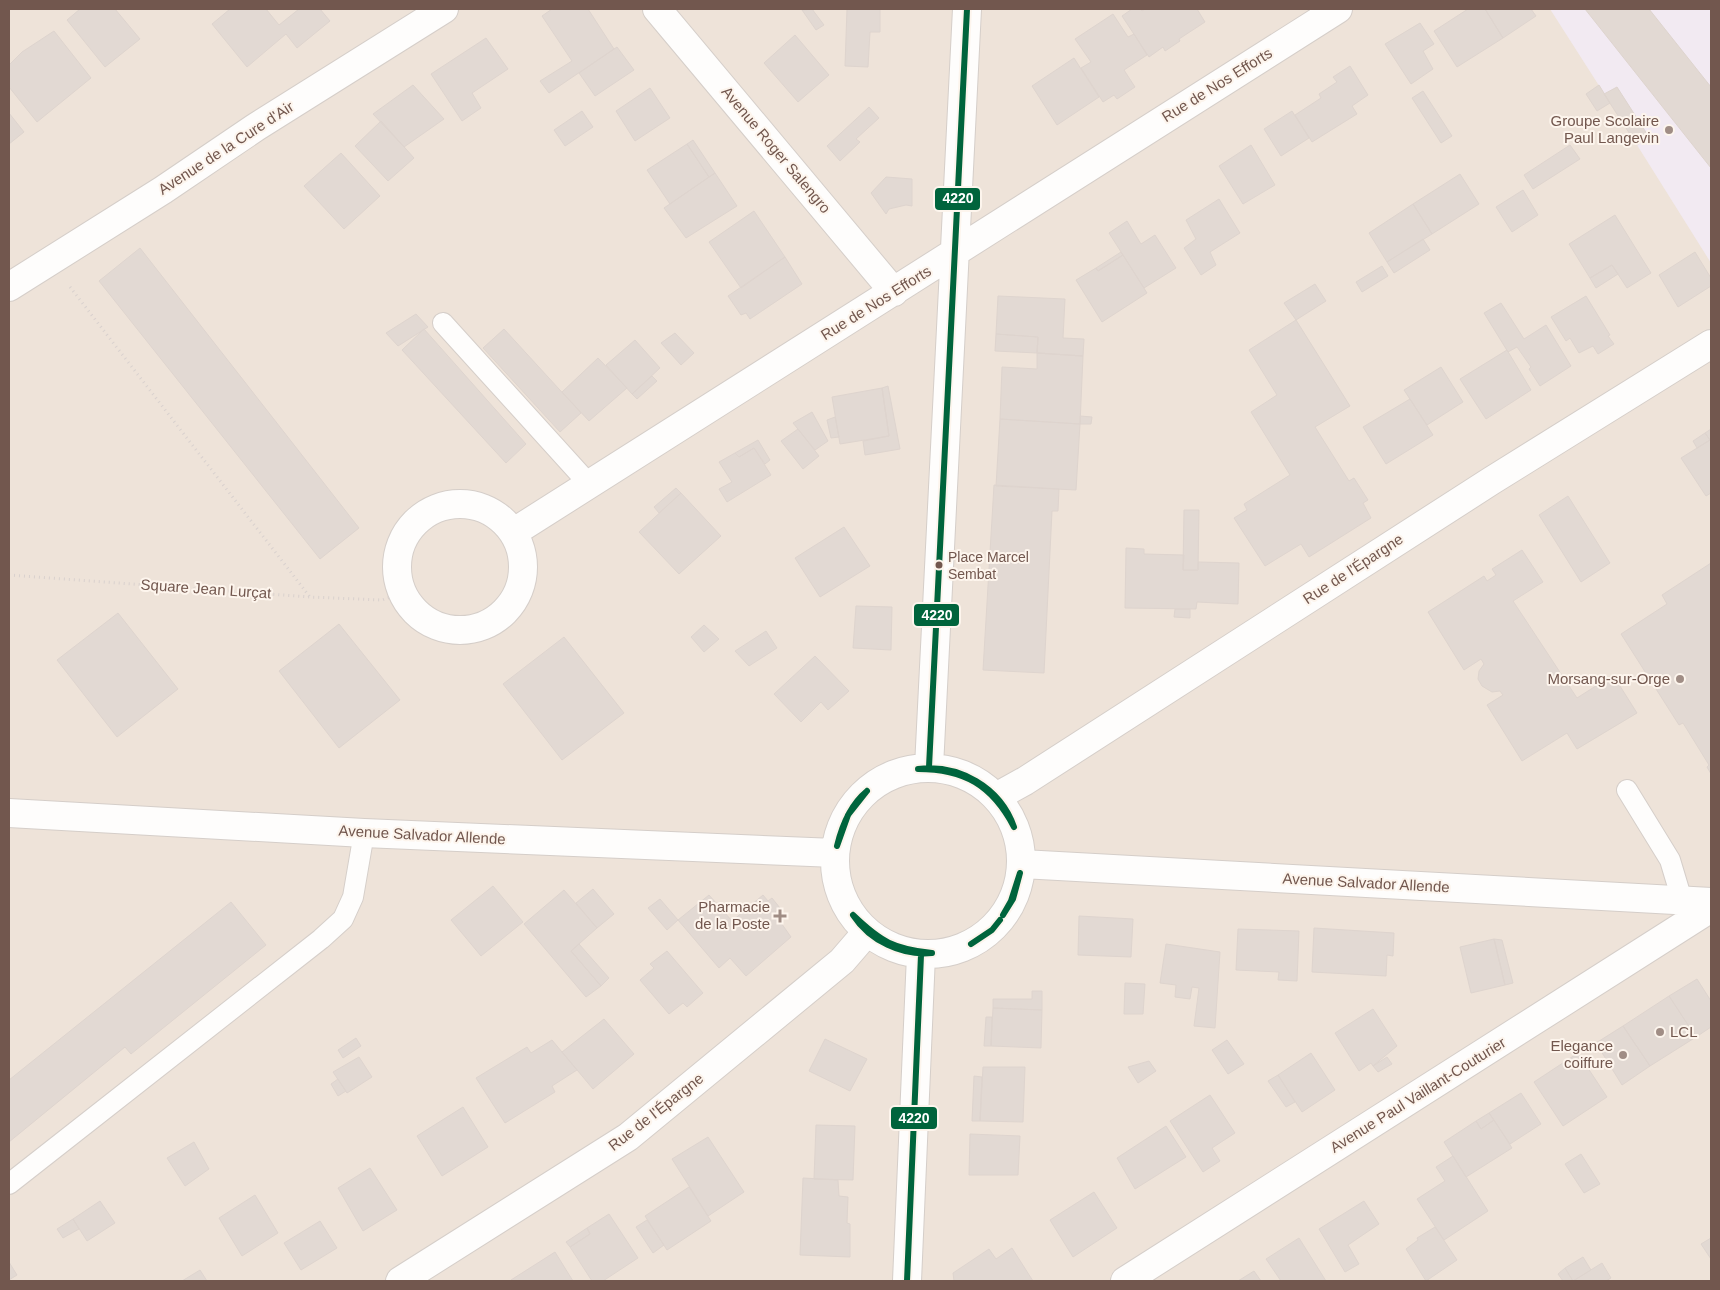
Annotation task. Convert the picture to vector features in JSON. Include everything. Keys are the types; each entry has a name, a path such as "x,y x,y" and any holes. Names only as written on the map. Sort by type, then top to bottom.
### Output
{"street":[{"name":"Avenue de la Cure d'Air","path":"9,287 49,260 163,190 256,127 444,9"},
{"name":"Avenue Roger Salengro","path":"657,9 894,292"},
{"path":"929,768 967,9"},
{"name":"Rue de Nos Efforts","path":"514,532 894,292 998,223 1338,9"},
{"name":"Rue de l'Épargne","path":"996,796 1025,781 1491,481 1711,344"},
{"path":"459,503 480,506 500,516 514,532 524,557 522,583 511,606 491,623 466,631 440,628 418,614 402,593 397,573 398,553 406,534 418,518 438,507 459,503"},
{"path":"929,768 954,771 977,781 996,796 1011,817 1019,840 1022,864 1018,889 1007,912 991,931 970,945 946,953 921,955 893,948 867,932 848,910 837,882 835,853 842,826 856,802 876,783 902,771 929,768"},
{"name":"Avenue Salvador Allende","path":"9,813 364,833 835,853"},
{"name":"Avenue Salvador Allende","path":"1022,864 1711,902"},
{"name":"Avenue Paul Vaillant-Couturier","path":"1125,1281 1711,908"},
{"name":"Rue de l'Épargne","path":"400,1281 628,1137 842,960 867,932"},
{"path":"907,1281 921,955"}],"lane":[{"path":"443,323 590,484"},
{"path":"1627,790 1670,860 1682,900"},
{"path":"9,1184 321,939 343,919 353,897 364,833"}],"path":[{"path":"49,260 310,597"},
{"name":"Square Jean Lurçat","path":"9,575 310,597 382,600 402,593"}],"shaded area":[{"path":"9,9 1711,9 1711,1281 9,1281"},
{"name":"Groupe Scolaire Paul Langevin","path":"1550,9 1711,9 1711,263 1637,145"}],"building":[{"path":"80,9 115,9 140,39 105,67 67,20"},
{"path":"230,9 266,9 279,25 299,9 320,9 330,21 297,48 286,34 247,67 212,24"},
{"path":"552,9 588,9 614,49 549,93 540,81 572,61 542,16"},
{"path":"812,9 824,25 816,30 802,10"},
{"path":"847,9 880,9 880,32 870,32 868,67 845,66"},
{"path":"1132,9 1140,9 1142,11 1145,9 1197,9 1205,22 1165,51 1163,47 1149,57 1122,16"},
{"path":"1468,9 1485,9 1503,38 1457,67 1434,31"},
{"path":"1485,9 1531,9 1536,16 1503,38"},
{"path":"1585,9 1649,9 1711,87 1711,168"},
{"path":"1113,14 1128,37 1134,34 1147,55 1124,70 1135,87 1117,99 1114,95 1103,102 1081,68 1091,62 1075,39"},
{"path":"1420,23 1434,44 1423,51 1433,69 1411,84 1385,44"},
{"path":"54,31 91,78 37,122 9,87 9,65 22,52"},
{"path":"795,35 829,75 798,102 764,63"},
{"path":"486,38 508,69 472,93 481,108 462,121 431,74"},
{"path":"617,47 634,70 595,96 579,73"},
{"path":"1074,58 1099,97 1057,125 1032,86"},
{"path":"1350,66 1368,95 1352,106 1357,114 1312,142 1295,115 1321,98 1319,94 1337,82 1333,77"},
{"path":"413,85 444,119 404,147 373,114"},
{"path":"1599,85 1610,103 1597,111 1586,94"},
{"path":"1617,87 1649,137 1637,145 1604,94"},
{"path":"650,88 670,118 635,141 616,111"},
{"path":"1423,91 1452,136 1441,143 1412,98"},
{"path":"869,107 879,118 856,139 860,142 840,161 827,146"},
{"path":"582,111 593,127 565,146 554,130"},
{"path":"1292,111 1309,138 1281,156 1264,129"},
{"path":"9,113 24,132 9,144"},
{"path":"381,121 414,158 388,181 355,146"},
{"path":"693,140 715,173 709,177 687,144"},
{"path":"687,144 709,177 670,204 647,170"},
{"path":"1251,145 1275,185 1243,204 1219,166"},
{"path":"1570,145 1580,159 1533,189 1524,175"},
{"path":"341,153 380,196 344,229 304,186"},
{"path":"715,173 737,206 686,238 664,208"},
{"path":"1460,174 1479,204 1432,234 1413,204"},
{"path":"886,177 912,179 912,206 906,205 889,209 886,214 871,193"},
{"path":"1523,190 1538,215 1512,232 1496,207"},
{"path":"1219,199 1240,233 1210,252 1216,265 1201,275 1184,248 1196,239 1186,220"},
{"path":"1413,204 1432,234 1387,262 1369,233"},
{"path":"754,211 785,257 741,288 709,242"},
{"path":"1615,215 1651,273 1627,288 1612,265 1590,278 1569,244"},
{"path":"1127,221 1141,244 1155,235 1176,268 1144,288 1109,233"},
{"path":"1423,239 1430,250 1394,273 1387,262"},
{"path":"140,248 359,528 320,559 99,281"},
{"path":"1121,252 1123,255 1098,271 1096,268"},
{"path":"1695,252 1711,278 1711,286 1678,307 1659,275"},
{"path":"1123,255 1147,293 1102,322 1076,280 1096,268 1098,271"},
{"path":"785,257 802,284 750,319 746,313 741,315 728,296"},
{"path":"1612,265 1618,274 1596,288 1590,278"},
{"path":"1382,266 1388,276 1362,292 1356,282"},
{"path":"1315,284 1326,301 1296,320 1284,303"},
{"path":"998,296 1065,299 1063,338 1084,339 1083,356 1037,353 1038,337 996,334"},
{"path":"1586,296 1614,344 1598,354 1593,346 1579,353 1570,338 1566,341 1551,317"},
{"path":"1501,303 1524,339 1546,325 1571,366 1540,386 1529,369 1531,367 1517,347 1508,352 1484,313"},
{"path":"416,314 428,327 398,346 386,333"},
{"path":"1296,320 1350,406 1315,427 1349,481 1354,478 1368,500 1363,503 1371,518 1309,557 1301,544 1265,566 1234,518 1247,510 1244,504 1290,475 1251,412 1277,395 1249,350"},
{"path":"424,329 526,444 506,463 402,350"},
{"path":"504,329 581,413 560,432 483,348"},
{"path":"675,333 694,353 681,365 661,343"},
{"path":"996,334 1038,337 1037,353 995,351"},
{"path":"635,340 660,368 632,394 606,365"},
{"path":"1507,350 1531,390 1486,419 1460,379"},
{"path":"1037,353 1083,356 1080,424 1000,419 1002,367 1037,369"},
{"path":"598,358 627,388 589,421 562,392"},
{"path":"1441,367 1463,402 1427,425 1404,390"},
{"path":"652,376 657,381 637,399 632,394"},
{"path":"888,386 900,449 865,455 863,441 889,436 882,388"},
{"path":"882,388 889,436 840,444 832,397"},
{"path":"1410,399 1433,435 1386,464 1363,427"},
{"path":"812,412 828,441 815,450 793,423"},
{"path":"1080,416 1092,417 1091,424 1080,424"},
{"path":"835,417 839,437 831,438 827,420"},
{"path":"1000,419 1080,424 1076,490 996,486"},
{"path":"798,429 819,456 803,469 781,441"},
{"path":"1711,429 1711,493 1706,496 1681,458 1710,440 1705,433"},
{"path":"1705,433 1710,440 1697,448 1693,441"},
{"path":"758,440 770,460 765,464 754,448 739,457 735,453"},
{"path":"754,448 771,475 727,502 719,489 732,482 719,462 735,453 739,457"},
{"path":"994,485 1059,489 1058,511 1052,511 1044,673 983,670"},
{"path":"676,488 681,493 659,513 654,507"},
{"path":"681,493 721,536 679,574 639,532"},
{"path":"1568,496 1610,563 1581,582 1539,515"},
{"path":"1184,510 1199,510 1198,570 1183,570"},
{"path":"844,527 870,566 820,597 795,558"},
{"path":"1126,548 1144,549 1144,554 1184,555 1183,570 1198,570 1198,562 1239,563 1238,604 1197,602 1196,609 1125,608"},
{"path":"1522,550 1543,582 1513,601 1577,698 1613,675 1637,713 1577,749 1567,733 1522,761 1487,705 1503,695 1500,691 1492,692 1482,686 1478,679 1479,671 1484,664 1481,659 1464,670 1428,612 1484,576 1487,581 1496,575 1492,569"},
{"name":"Morsang-sur-Orge","path":"1711,563 1711,774 1707,767 1709,765 1683,723 1679,725 1621,634 1667,604 1662,595"},
{"path":"856,606 892,607 891,650 853,648"},
{"path":"1175,609 1190,609 1190,618 1174,617"},
{"path":"118,613 178,689 117,737 57,660"},
{"path":"339,624 400,700 339,748 279,671"},
{"path":"704,625 719,639 704,652 691,637"},
{"path":"766,631 777,648 749,666 735,651"},
{"path":"564,637 624,713 562,760 503,684"},
{"path":"815,656 849,691 828,710 821,702 801,722 774,694"},
{"path":"493,886 523,922 481,956 451,920"},
{"path":"593,889 614,914 597,928 576,903"},
{"path":"564,890 597,928 571,951 601,986 586,997 524,924"},
{"path":"709,895 732,921 763,895 768,901 772,898 780,908 775,912 781,918 779,920 791,937 746,976 730,958 719,968 678,920"},
{"path":"660,899 678,920 667,930 648,908"},
{"path":"231,902 266,945 131,1054 125,1047 9,1142 9,1080"},
{"path":"1079,916 1133,919 1131,957 1078,955"},
{"path":"1314,928 1394,933 1393,956 1387,955 1386,976 1312,972"},
{"path":"1238,929 1299,931 1297,981 1278,980 1279,972 1236,970"},
{"path":"1494,939 1505,985 1471,993 1460,947"},
{"path":"1494,939 1502,940 1513,983 1505,985"},
{"path":"579,944 609,978 601,986 571,951"},
{"path":"1166,944 1220,952 1215,1028 1194,1026 1199,988 1192,987 1190,999 1175,997 1176,985 1160,983"},
{"path":"667,951 703,993 687,1007 683,1003 669,1014 640,980 654,968 650,964"},
{"path":"1697,979 1711,1001 1711,1027 1696,1037 1669,996"},
{"path":"1125,983 1145,984 1143,1014 1124,1014"},
{"path":"1032,991 1042,991 1042,1010 993,1008 993,999 1032,999"},
{"name":"LCL","path":"1669,996 1696,1037 1650,1066 1623,1026"},
{"path":"993,1008 1042,1010 1041,1048 991,1046"},
{"path":"1373,1009 1397,1046 1373,1066 1371,1063 1359,1071 1335,1033"},
{"path":"986,1017 992,1017 991,1046 984,1046"},
{"path":"604,1019 634,1054 593,1089 562,1052"},
{"name":"Elegance coiffure","path":"1623,1026 1650,1066 1622,1085 1596,1043"},
{"path":"356,1038 361,1046 343,1058 338,1050"},
{"path":"825,1039 867,1059 850,1091 809,1071"},
{"path":"552,1040 577,1070 552,1086 555,1092 505,1123 476,1078 527,1047 531,1053"},
{"path":"1227,1040 1244,1064 1228,1074 1212,1050"},
{"path":"1311,1053 1335,1090 1302,1112 1278,1075"},
{"path":"1578,1053 1607,1097 1563,1126 1534,1082"},
{"path":"359,1057 372,1077 347,1093 333,1072"},
{"path":"1387,1057 1392,1064 1378,1072 1373,1066"},
{"path":"1149,1061 1156,1071 1138,1083 1128,1067"},
{"path":"983,1067 1025,1067 1023,1122 980,1121"},
{"path":"1278,1075 1295,1102 1286,1107 1268,1081"},
{"path":"974,1076 982,1077 980,1121 972,1121"},
{"path":"338,1079 346,1091 338,1096 331,1084"},
{"path":"1521,1093 1541,1124 1510,1144 1489,1113"},
{"path":"1210,1095 1235,1133 1212,1148 1220,1161 1203,1172 1170,1121"},
{"path":"463,1107 488,1147 442,1176 417,1136"},
{"path":"1489,1113 1494,1120 1481,1129 1476,1121"},
{"path":"1494,1120 1512,1148 1466,1177 1444,1142 1476,1121 1481,1129"},
{"path":"816,1125 855,1126 853,1180 814,1179"},
{"path":"1166,1126 1186,1157 1135,1189 1117,1158"},
{"path":"970,1134 1020,1136 1018,1175 969,1175"},
{"path":"708,1137 744,1192 708,1216 672,1159"},
{"path":"194,1142 209,1169 185,1186 167,1158"},
{"path":"1581,1154 1600,1184 1584,1193 1565,1164"},
{"path":"1453,1156 1488,1211 1444,1240 1417,1199 1445,1181 1436,1167"},
{"path":"370,1168 397,1210 363,1231 338,1188"},
{"path":"803,1178 838,1180 839,1196 848,1197 847,1223 850,1224 850,1257 800,1255"},
{"path":"689,1187 711,1221 667,1250 645,1216"},
{"path":"1094,1192 1117,1228 1073,1257 1050,1220"},
{"path":"255,1195 278,1233 242,1256 219,1218"},
{"path":"100,1201 115,1223 87,1241 73,1219"},
{"path":"1364,1201 1379,1224 1348,1245 1359,1264 1345,1272 1319,1229"},
{"path":"609,1214 638,1258 603,1281 592,1281 570,1247 590,1234 587,1228"},
{"path":"73,1219 79,1229 63,1238 57,1229"},
{"path":"647,1220 664,1245 653,1253 636,1227"},
{"path":"320,1221 337,1248 301,1270 284,1243"},
{"path":"1435,1227 1457,1260 1426,1281 1406,1249 1418,1240 1417,1238"},
{"path":"587,1228 590,1234 570,1247 566,1242"},
{"path":"1299,1238 1326,1281 1281,1281 1266,1259"},
{"path":"1711,1238 1711,1259 1701,1244"},
{"path":"1012,1248 1033,1281 954,1281 953,1273 989,1249 996,1259"},
{"path":"555,1252 573,1281 511,1280"},
{"path":"1583,1257 1591,1270 1573,1281 1565,1268"},
{"path":"9,1262 17,1275 9,1280"},
{"path":"1602,1263 1611,1278 1606,1281 1573,1281"},
{"path":"1565,1268 1573,1281 1563,1281 1558,1274"},
{"path":"200,1270 207,1281 182,1281"},
{"path":"1254,1271 1261,1281 1238,1281"}],"transit line":[{"name":"4220","path":"929,767 967,9"},
{"name":"4220","path":"918,769 948,770 976,781 999,800 1008,813 1014,827"},
{"name":"4220","path":"918,769 949,772 975,782 996,800 1014,827"},
{"name":"4220","path":"837,846 848,816 867,791"},
{"name":"4220","path":"837,846 848,815 867,791"},
{"name":"4220","path":"1003,915 1011,901 1020,873"},
{"name":"4220","path":"1003,915 1013,899 1020,873"},
{"name":"4220","path":"853,915 872,932 889,943 908,949 932,953"},
{"name":"4220","path":"853,915 868,932 888,945 909,952 932,953"},
{"name":"4220","path":"971,944 992,930 1000,920"},
{"name":"4220","path":"907,1281 921,955"}],"place":[{"name":"Groupe Scolaire Paul Langevin","path":"1669,130"},
{"name":"Place Marcel Sembat","path":"939,565"},
{"name":"Morsang-sur-Orge","path":"1680,679"},
{"name":"Pharmacie de la Poste","path":"780,916"},
{"name":"LCL","path":"1660,1032"},
{"name":"Elegance coiffure","path":"1623,1055"}]}
